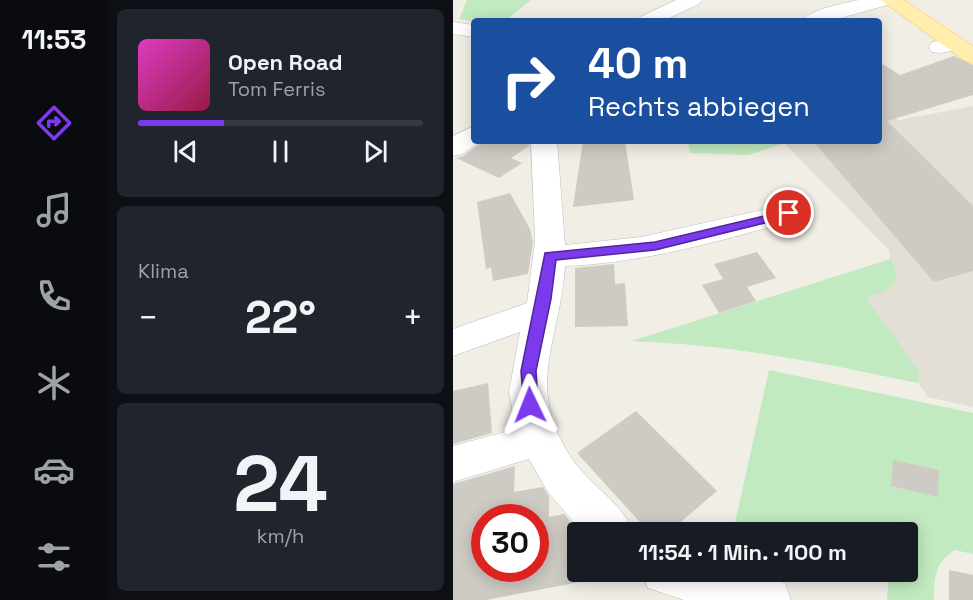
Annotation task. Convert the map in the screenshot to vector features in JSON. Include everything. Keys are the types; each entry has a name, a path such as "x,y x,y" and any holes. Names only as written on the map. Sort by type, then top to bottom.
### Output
{"main road":[{"path":"891,0 947,46 973,56"}],"street":[{"path":"653,18 692,0"},
{"path":"820,18 841,10 884,0"},
{"path":"453,28 471,31"},
{"path":"453,48 471,45"},
{"path":"453,148 471,137"},
{"path":"544,144 550,256 542,311 529,371 530,405 538,439 549,461 602,522"},
{"path":"550,256 575,256 655,246 789,213"},
{"path":"453,343 542,311"},
{"path":"453,464 538,439"},
{"path":"670,586 768,600"}],"shaded area":[{"path":"973,106 973,407 928,397 918,383 829,364 716,346 632,341 890,259 889,250 785,144 882,144 882,112 899,120"}],"green space":[{"path":"467,0 531,0 509,18 471,18 471,21 459,19"},
{"path":"688,144 782,144 748,155 690,153"},
{"path":"891,259 896,275 892,286 866,298 919,371 918,383 740,350 632,341"},
{"path":"769,370 973,413 973,554 955,550 943,560 935,578 934,600 887,600 888,582 918,582 918,522 735,522"}],"building":[{"path":"954,56 973,65 973,95 887,121 973,206 973,271 934,282 816,144 882,144 882,64 900,75"},
{"path":"479,144 529,144 511,158 522,163 499,178 456,158 463,156"},
{"path":"583,144 625,144 634,200 573,207"},
{"path":"510,193 530,229 533,242 528,274 493,281 491,267 486,269 477,202"},
{"path":"757,252 776,278 747,287 756,301 719,313 702,285 723,279 714,264"},
{"path":"614,264 615,284 625,283 628,326 575,327 575,268"},
{"path":"488,383 492,433 453,444 453,391"},
{"path":"636,411 717,491 681,522 640,522 577,453"},
{"path":"893,460 939,470 938,497 891,486"},
{"path":"515,466 514,492 543,487 549,496 549,504 471,504 471,582 549,582 549,517 564,514 570,522 567,522 567,582 580,582 486,600 453,600 453,484"},
{"path":"949,570 973,575 973,600 949,600"}],"route":[{"path":"530,405 529,371 545,299 550,256 575,256 655,246 789,213"}]}
